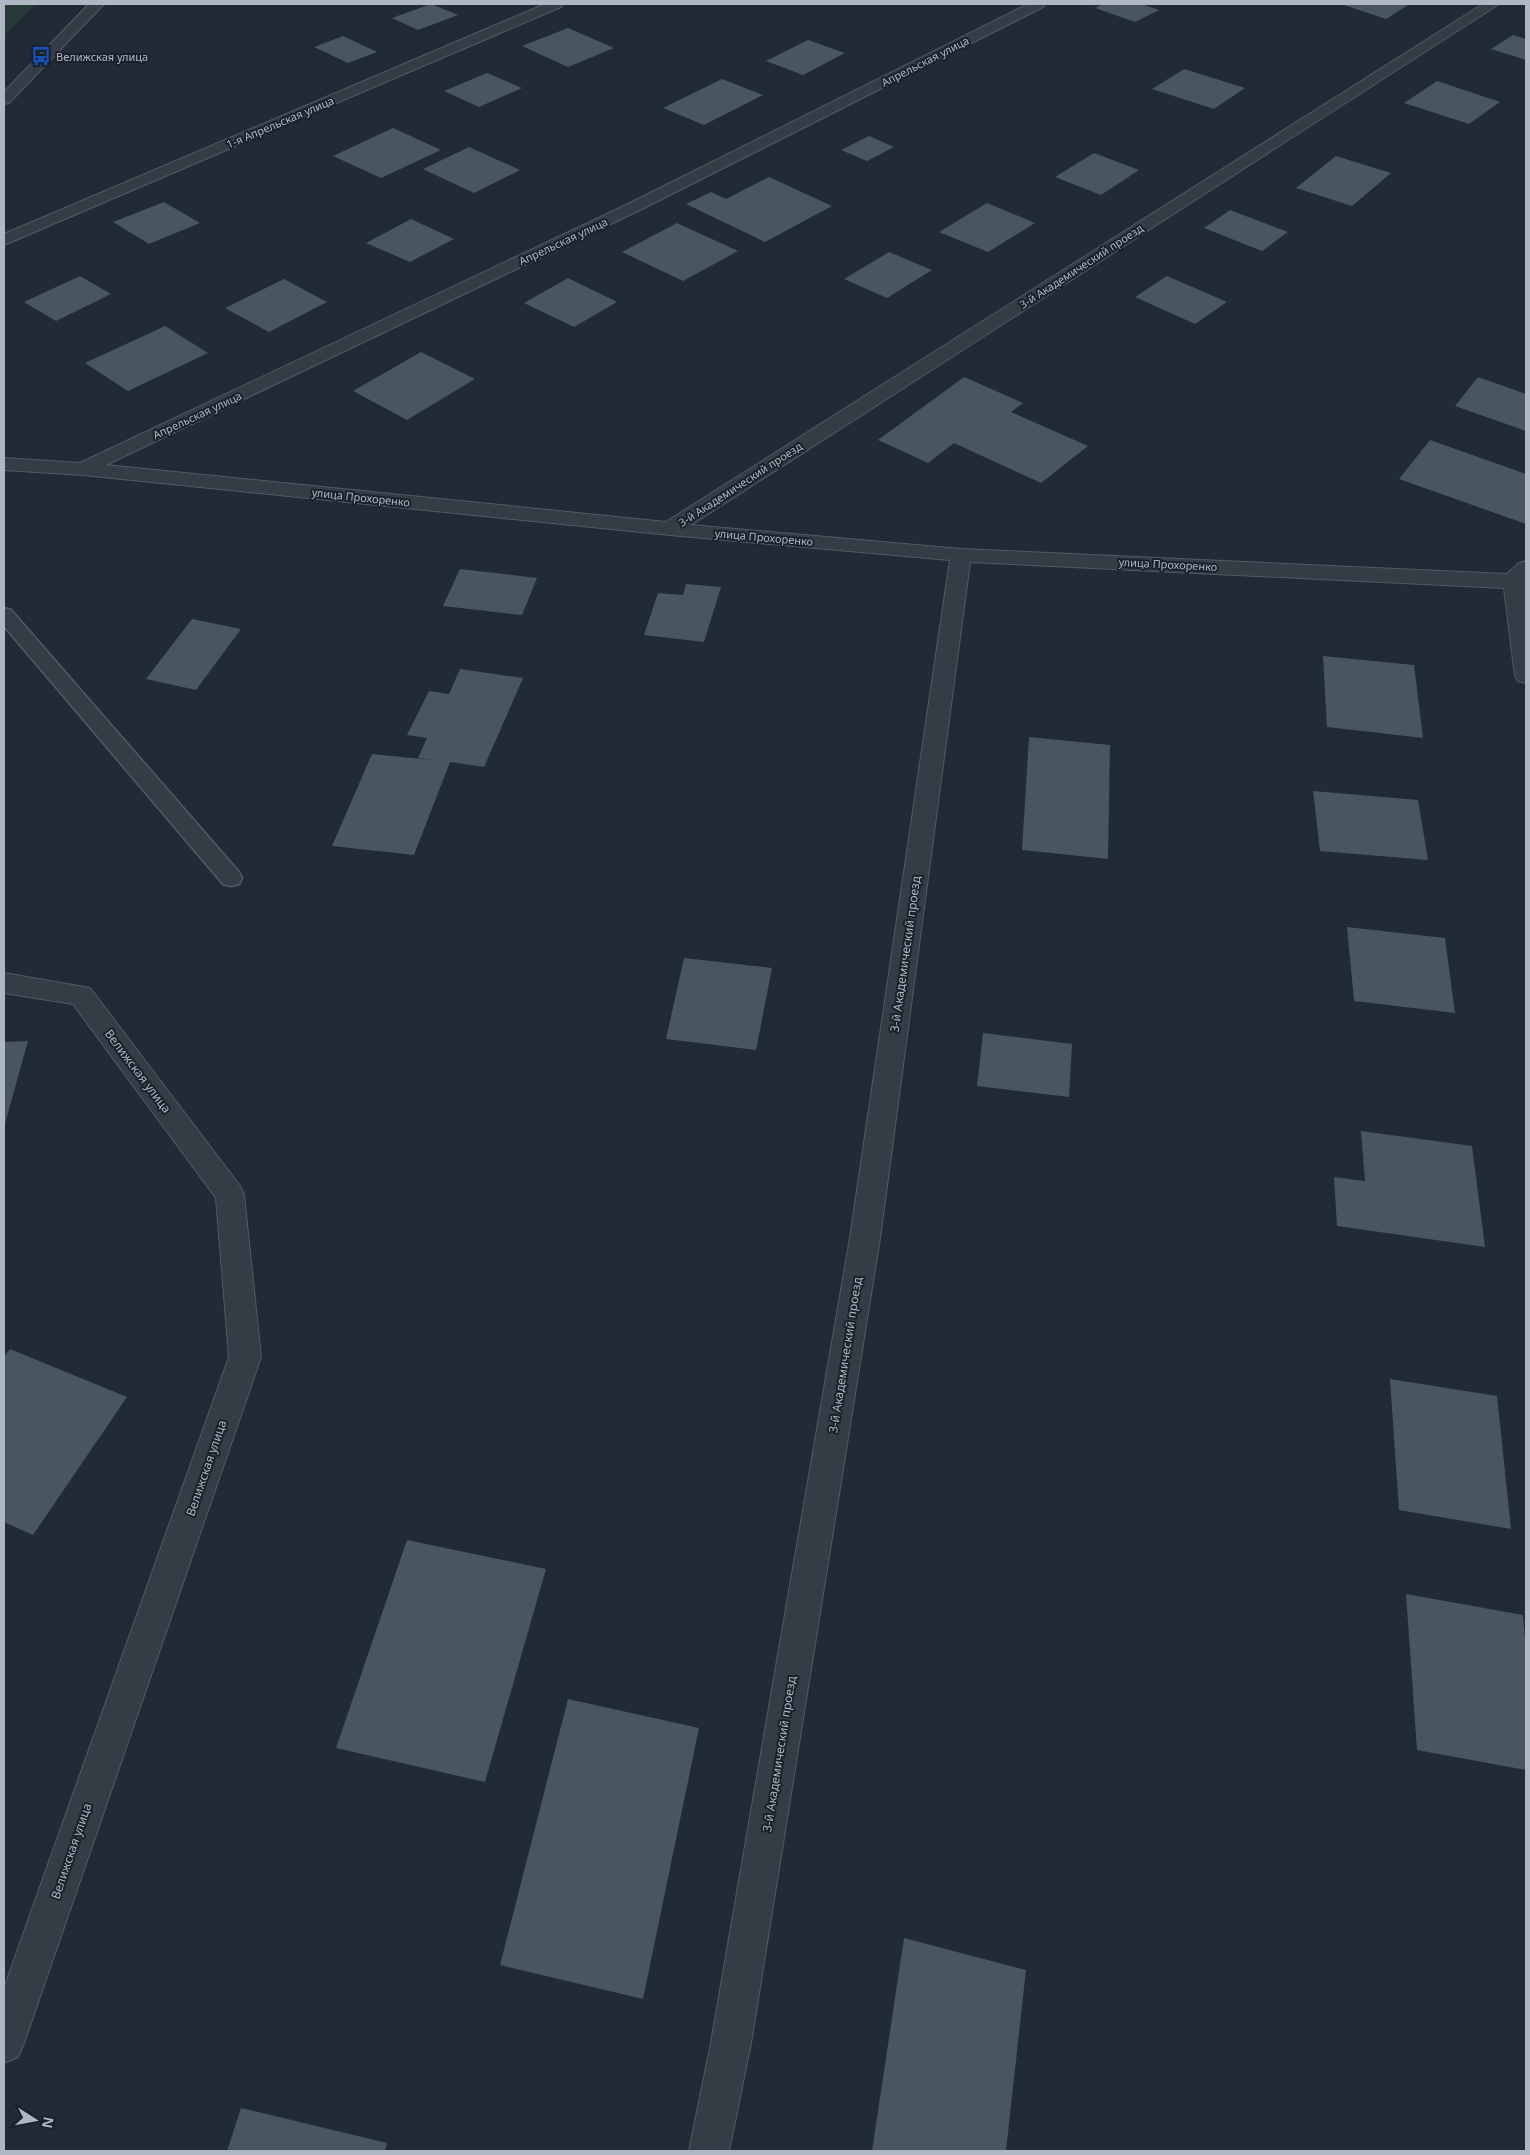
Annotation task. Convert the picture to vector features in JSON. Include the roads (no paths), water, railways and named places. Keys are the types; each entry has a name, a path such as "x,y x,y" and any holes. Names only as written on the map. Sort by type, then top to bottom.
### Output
{"street":[{"path":"4,100 97,4"},
{"name":"1-я Апрельская улица","path":"4,240 556,4"},
{"name":"Апрельская улица","path":"83,469 634,207 1038,4"},
{"name":"3-й Академический проезд","path":"670,529 1492,4"},
{"name":"улица Прохоренко","path":"4,464 83,469 670,529 961,555 1522,577"},
{"name":"3-й Академический проезд","path":"709,2151 731,2043 865,1238 961,555"},
{"path":"1522,577 1526,676"},
{"name":"Велижская улица","path":"4,983 81,994 230,1195 245,1357 4,2043"}],"lane":[{"path":"4,614 231,878"}],"place":[{"name":"Велижская улица","path":"41,56"}]}
